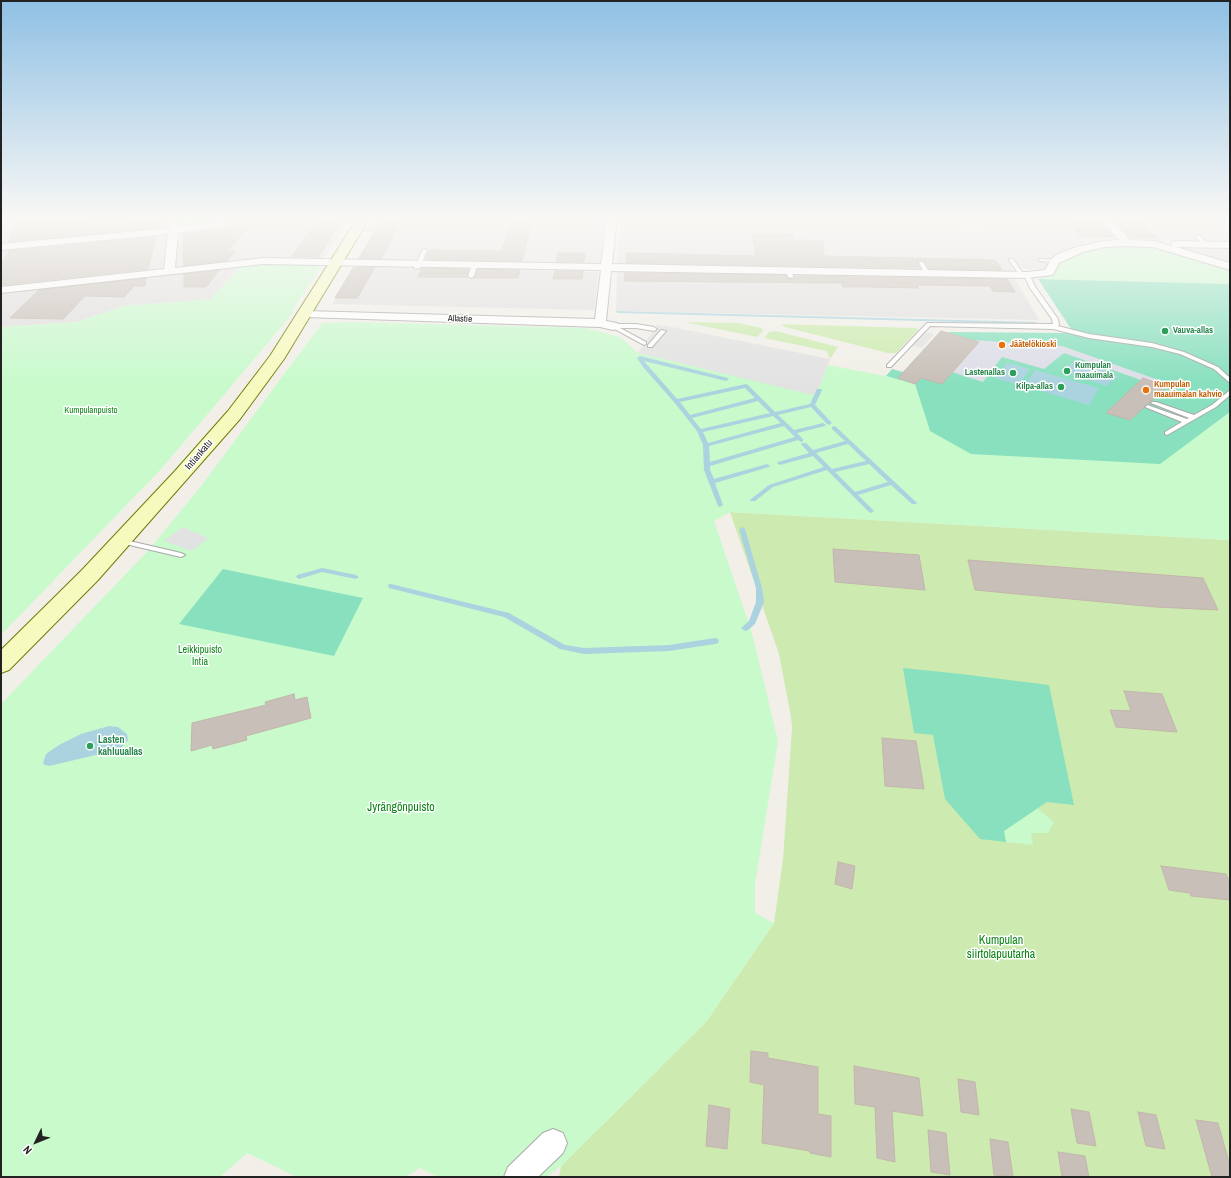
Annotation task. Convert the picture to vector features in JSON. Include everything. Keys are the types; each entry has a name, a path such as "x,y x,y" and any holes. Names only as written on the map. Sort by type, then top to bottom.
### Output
{"street":[{"path":"1,290 151,274"},
{"name":"Intiankatu","path":"1,664 121,541 182,475 234,415 276,359 306,314 330,274"},
{"path":"600,323 605,274"},
{"path":"789,274 1033,274"},
{"name":"Allastie","path":"306,314 600,323 613,326"},
{"path":"518,1177 553,1143"}],"lane":[{"path":"1025,275 1055,319 1056,325 1053,327"},
{"path":"889,366 929,324 1053,327 1089,336 1152,345 1182,353 1216,368 1230,381"},
{"path":"613,326 636,326 654,330"},
{"path":"613,326 647,344 662,331"},
{"path":"1167,433 1226,397 1230,392"},
{"path":"1154,403 1194,417"},
{"path":"1148,407 1187,421"},
{"path":"121,541 181,555"}],"shaded area":[{"path":"1,274 134,274 1,288"},
{"path":"167,274 234,274 211,299 123,306 77,322 1,327 1,292"},
{"path":"350,274 599,274 594,310 332,304"},
{"path":"617,274 864,274 1014,277 1039,320 616,311"},
{"path":"657,325 830,359 819,387 813,395 638,353"},
{"path":"924,331 934,334 922,348 912,345"},
{"path":"974,340 1062,346 1170,384 1167,387 1144,379 1141,380 1064,353 1044,369 1002,357 983,382 952,372 978,342"},
{"path":"182,527 208,538 192,551 164,541"}],"green space":[{"name":"Kumpulanpuisto","path":"234,274 316,274 293,309 293,313 162,468 1,635 1,327 77,322 123,306 211,299"},
{"path":"1045,274 1230,274 1230,284 1038,279"},
{"name":"Kumpulan maauimala","path":"1038,279 1230,284 1230,412 1160,464 971,454 930,431 915,384 886,376 892,369 903,372 941,331 948,333 1067,333 1071,329"},
{"name":"Jyrängönpuisto","path":"348,322 586,328 620,337 638,353 819,387 828,365 886,376 915,384 930,431 1206,430 1230,412 1230,540 730,512 714,521 752,633 778,741 755,884 755,913 774,923 706,1022 561,1166 546,1177 438,1177 420,1168 405,1177 297,1177 247,1153 220,1177 1,1177 1,704 147,552 202,485 322,323"},
{"path":"684,322 738,323 762,328 763,331 757,337"},
{"path":"781,324 917,328 918,330 896,353 888,353 785,327"},
{"path":"776,331 838,347 830,359 827,351 764,338 769,332"},
{"name":"Kumpulan siirtolapuutarha","path":"730,512 1230,540 1230,1177 559,1177 561,1166 706,1022 774,923 783,859 792,728 791,717 779,654"},
{"path":"223,569 363,598 334,656 179,624"},
{"path":"903,668 1049,685 1074,805 1047,802 1004,831 1006,842 980,839 945,799 933,735 914,733"},
{"path":"1037,808 1054,822 1048,833 1031,833 1033,845 1006,842 1004,831"}],"water":[{"path":"1076,360 1119,376 1106,386 1063,371"},
{"name":"Lastenallas","path":"1007,363 1030,369 1019,385 995,378"},
{"name":"Kilpa-allas","path":"1035,370 1099,388 1089,405 1024,386"},
{"name":"Lasten kahluuallas","path":"109,726 118,727 127,734 128,740 117,750 49,766 43,763 46,754 59,745 81,734"}],"building":[{"path":"1,274 102,274 1,285"},
{"path":"184,274 216,274 206,287 184,287"},
{"path":"349,274 371,274 357,298 335,298"},
{"path":"419,274 468,274 468,277 418,277"},
{"path":"475,274 519,274 518,278 474,278"},
{"path":"554,274 583,274 582,279 553,279"},
{"path":"625,274 786,275 788,278 793,279 794,276 1007,279 1015,292 993,291 990,286 917,285 918,288 843,287 842,283 624,281"},
{"path":"146,278 145,286 134,286 124,297 85,296 63,319 10,318 39,290"},
{"path":"941,331 979,342 942,384 921,378 915,384 898,378"},
{"path":"1143,378 1167,387 1130,420 1106,413"},
{"path":"833,549 919,555 925,590 835,582"},
{"path":"968,560 1203,578 1218,610 1156,607 975,590"},
{"path":"1124,691 1162,694 1177,732 1116,727 1110,710 1131,711"},
{"path":"294,694 295,700 307,697 311,718 246,736 247,740 213,749 212,745 191,751 192,723 266,705 265,702"},
{"path":"882,738 916,741 924,789 885,786"},
{"path":"838,862 855,866 852,889 835,884"},
{"path":"1161,866 1226,874 1230,884 1230,900 1191,896 1190,893 1169,890"},
{"path":"751,1051 768,1053 768,1058 818,1067 818,1114 831,1116 831,1157 810,1153 810,1151 762,1143 764,1085 750,1082"},
{"path":"854,1066 919,1078 923,1116 892,1111 895,1162 877,1158 875,1107 855,1104"},
{"path":"958,1079 975,1082 979,1115 961,1112"},
{"path":"709,1105 730,1109 727,1149 706,1146"},
{"path":"1071,1109 1089,1112 1096,1146 1077,1143"},
{"path":"1138,1112 1156,1115 1165,1149 1146,1146"},
{"path":"1196,1120 1218,1123 1230,1166 1230,1177 1212,1177"},
{"path":"928,1130 946,1133 950,1175 931,1172"},
{"path":"990,1139 1008,1142 1013,1177 994,1175"},
{"path":"1058,1152 1085,1156 1089,1177 1062,1177"}],"waterway":[{"path":"618,312 1035,323"},
{"path":"676,401 645,366 640,358 726,379"},
{"path":"676,401 746,386 774,414"},
{"path":"812,405 819,390"},
{"path":"689,417 759,399"},
{"path":"676,401 700,431"},
{"path":"774,414 812,405"},
{"path":"812,405 829,423"},
{"path":"700,431 774,414"},
{"path":"774,414 785,424"},
{"path":"706,445 785,424"},
{"path":"785,424 799,438"},
{"path":"793,432 823,425"},
{"path":"834,428 849,442"},
{"path":"700,431 706,445"},
{"path":"707,465 799,438"},
{"path":"812,452 849,442"},
{"path":"849,442 914,503"},
{"path":"804,444 812,452"},
{"path":"706,445 707,470 711,482"},
{"path":"812,452 831,471"},
{"path":"780,463 813,454"},
{"path":"831,471 868,462"},
{"path":"711,482 767,466"},
{"path":"753,500 771,486 827,468"},
{"path":"831,471 871,511"},
{"path":"711,482 720,505"},
{"path":"855,494 890,483"},
{"path":"742,529 759,588 760,602 752,622 745,628"},
{"path":"299,577 322,570 356,577"},
{"path":"391,586 506,615 563,647 584,651 669,648 715,641"}],"place":[{"name":"Vauva-allas","path":"1165,331"},
{"name":"Jäätelökioski","path":"1002,345"},
{"name":"Kumpulan maauimala","path":"1067,371"},
{"name":"Lastenallas","path":"1013,373"},
{"name":"Kilpa-allas","path":"1061,387"},
{"name":"Kumpulan maauimalan kahvio","path":"1146,390"},
{"name":"Lasten kahluuallas","path":"90,746"}],"park label":[{"name":"Leikkipuisto Intia","path":"200,656"}]}
